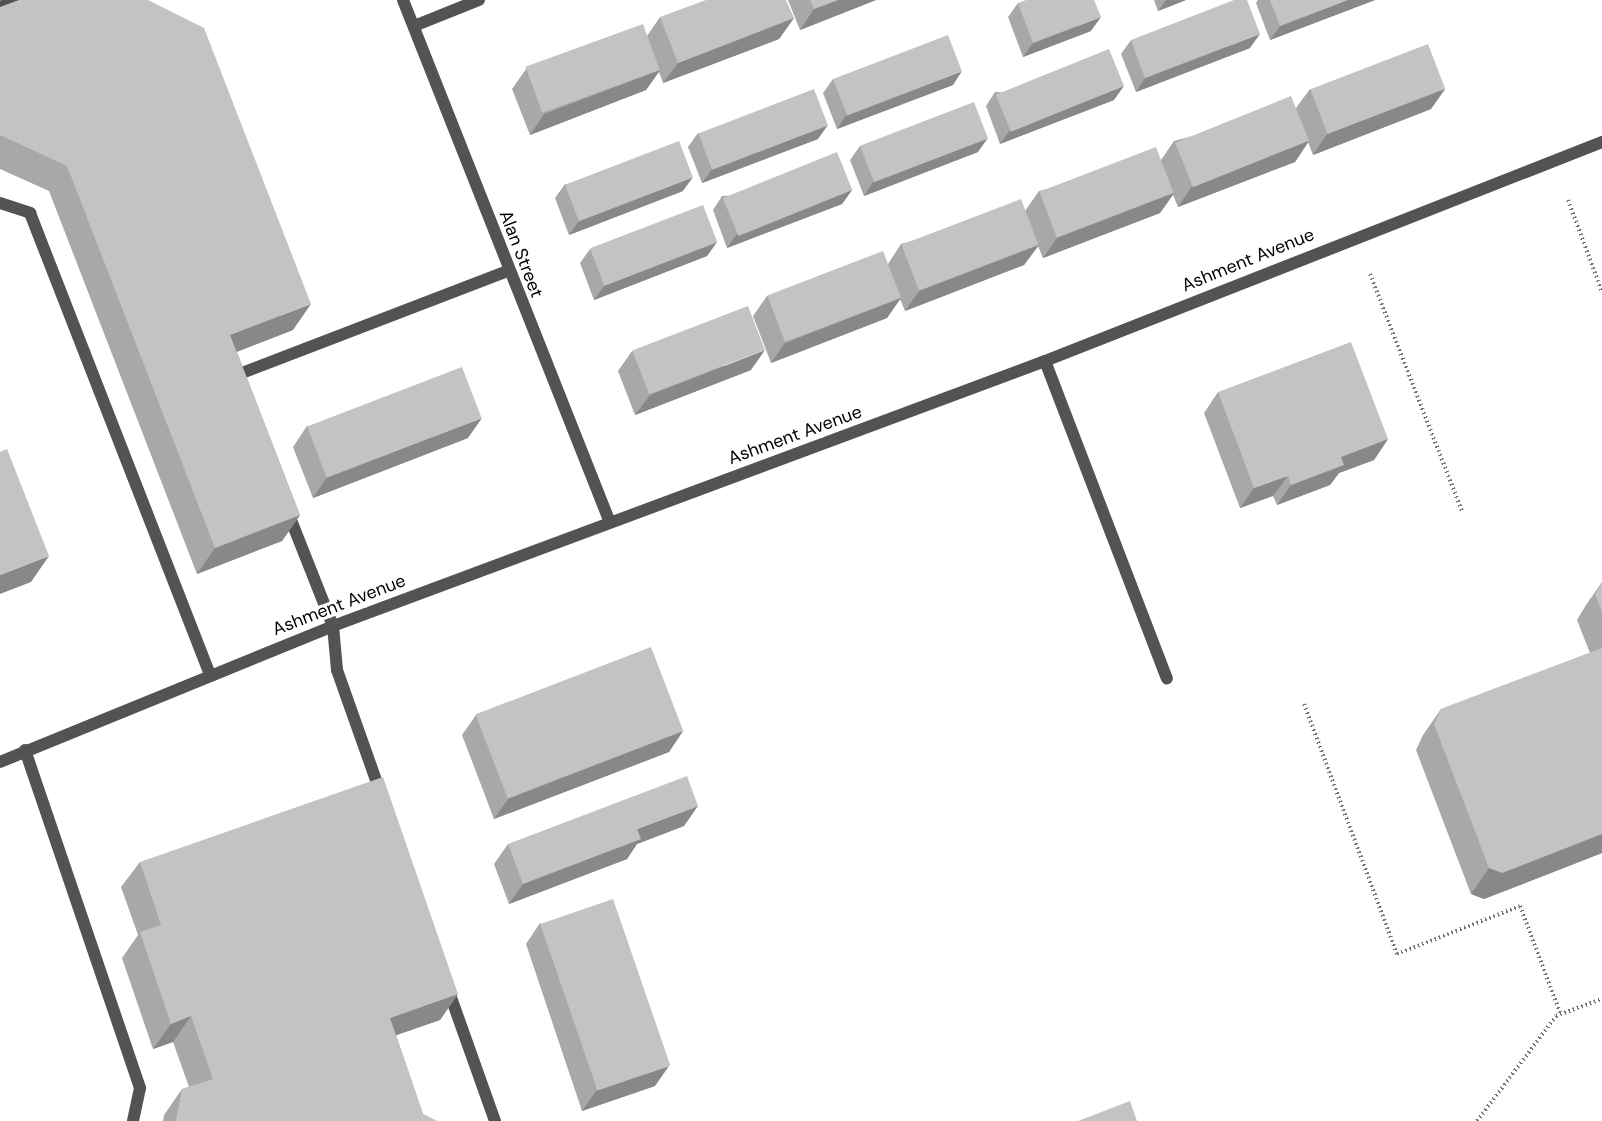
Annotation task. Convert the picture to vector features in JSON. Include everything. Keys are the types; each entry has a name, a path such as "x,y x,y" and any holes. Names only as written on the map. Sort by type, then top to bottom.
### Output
{"street":[{"path":"0,8 19,0"},
{"name":"Alan Street","path":"403,0 507,271 609,520"},
{"path":"414,26 479,0"},
{"name":"Ashment Avenue","path":"0,762 333,626 609,520 1045,360 1602,142"},
{"path":"0,203 30,213 210,675"},
{"path":"238,387 234,376 507,271"},
{"path":"1045,360 1167,678"},
{"path":"282,498 333,626 337,670 387,811"},
{"path":"25,750 140,1088 133,1121"},
{"path":"444,977 495,1121"}],"path":[{"path":"1568,200 1602,292"},
{"path":"1370,274 1462,511"},
{"path":"1304,704 1397,954 1520,906 1561,1015"},
{"path":"1476,1121 1561,1015 1602,999"}],"building":[{"path":"19,0 148,0 204,28 311,304 230,335 300,515 215,548 67,166 0,135 0,7"},
{"path":"706,0 786,0 794,18 678,63 660,17"},
{"path":"810,0 838,0 814,9"},
{"path":"1026,0 1094,0 1101,17 1033,43 1018,3"},
{"path":"1234,0 1247,0 1260,34 1145,78 1131,40"},
{"path":"1270,0 1348,0 1280,26"},
{"path":"643,24 660,70 542,113 526,67"},
{"path":"948,35 962,71 847,115 833,79"},
{"path":"1428,44 1445,89 1328,134 1310,89"},
{"path":"1109,49 1124,86 1011,132 996,95"},
{"path":"814,89 828,125 712,170 698,133"},
{"path":"1291,96 1309,141 1193,187 1175,143"},
{"path":"974,102 988,138 874,182 860,146"},
{"path":"679,141 693,177 579,221 565,185"},
{"path":"1156,147 1174,193 1057,238 1039,192"},
{"path":"837,152 852,190 738,236 723,198"},
{"path":"1021,199 1039,245 919,291 902,245"},
{"path":"703,205 717,242 604,286 590,248"},
{"path":"883,251 901,298 785,342 767,295"},
{"path":"748,306 765,350 649,394 632,350"},
{"path":"1351,342 1388,439 1341,457 1344,465 1291,485 1288,476 1254,488 1218,392"},
{"path":"462,367 482,418 327,478 307,426"},
{"path":"7,449 49,556 0,575 0,452"},
{"path":"1602,583 1602,612 1595,594"},
{"path":"651,647 683,731 508,798 475,714"},
{"path":"1602,648 1602,834 1502,873 1489,868 1434,724 1441,709"},
{"path":"687,776 698,806 637,829 641,839 523,884 508,844"},
{"path":"383,777 458,994 390,1018 423,1114 437,1121 176,1121 182,1089 213,1079 191,1016 171,1024 140,932 161,925 140,862"},
{"path":"613,899 670,1065 597,1090 540,924"},
{"path":"1130,1101 1137,1121 1078,1121"}]}
